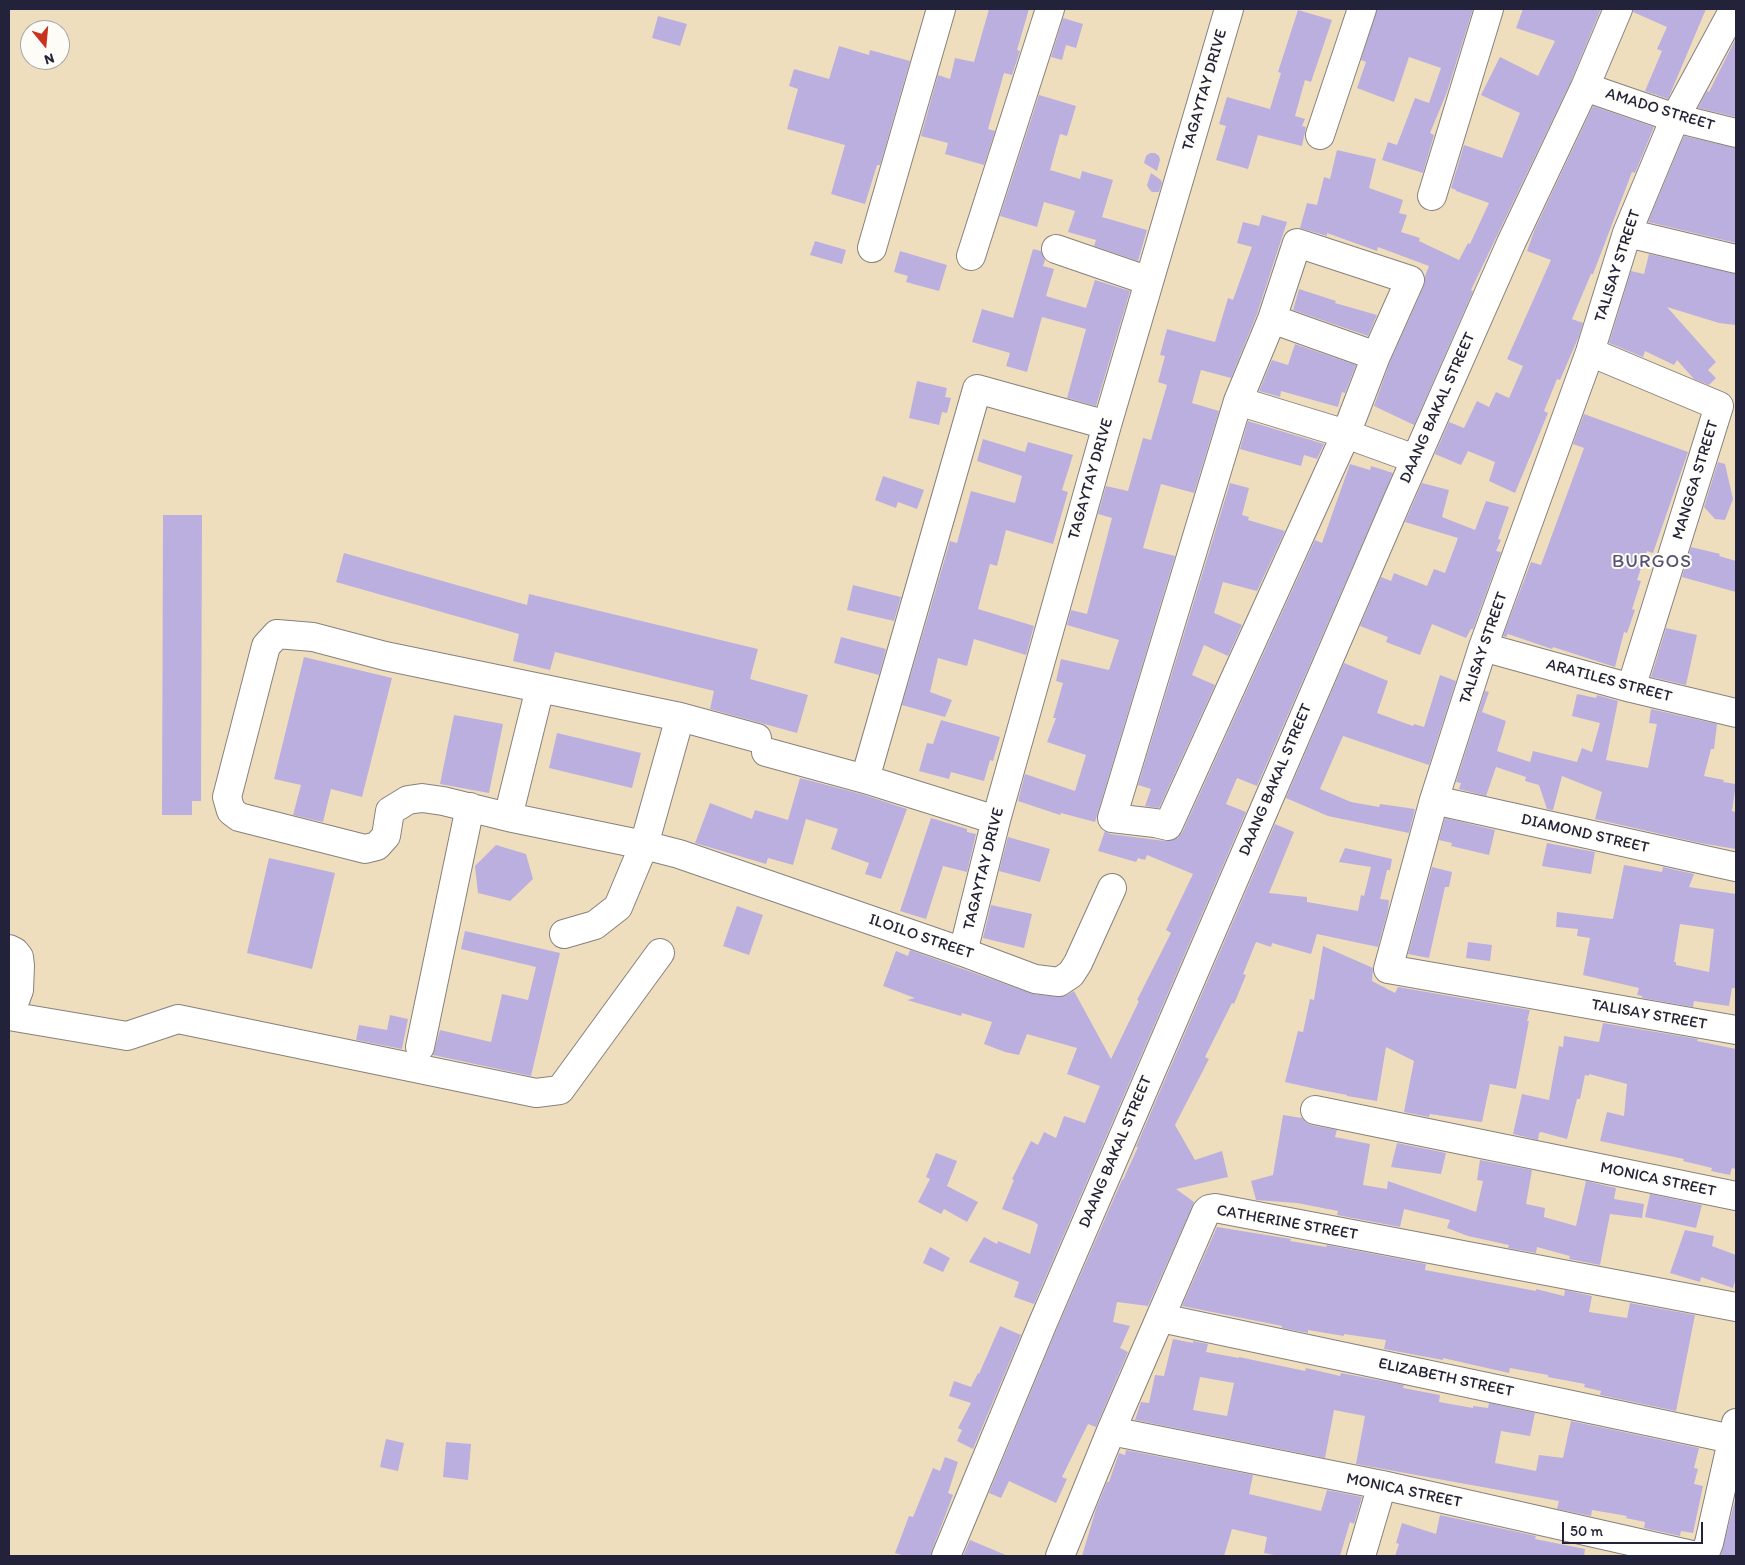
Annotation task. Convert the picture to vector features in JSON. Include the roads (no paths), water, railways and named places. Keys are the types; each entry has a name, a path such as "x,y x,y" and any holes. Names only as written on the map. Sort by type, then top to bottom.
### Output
{"street":[{"path":"872,248 941,9"},
{"path":"971,256 1050,9"},
{"name":"TAGAYTAY DRIVE","path":"963,952 996,820 1106,425 1229,9"},
{"path":"1320,135 1362,9"},
{"path":"1432,196 1489,9"},
{"name":"DAANG BAKAL STREET","path":"946,1556 1046,1316 1415,459 1511,243 1585,87 1618,9"},
{"name":"TALISAY STREET","path":"1734,9 1675,118 1627,233 1590,352 1483,647 1434,800 1388,969 1736,1030"},
{"name":"AMADO STREET","path":"1585,87 1675,118 1736,133"},
{"path":"1627,233 1736,259"},
{"path":"1297,243 1410,280 1376,356 1346,434 1168,826 1112,818 1238,401 1272,319 1297,243"},
{"path":"1056,249 1149,281"},
{"path":"1272,319 1376,356"},
{"name":"MANGGA STREET","path":"1590,352 1719,406 1631,688"},
{"path":"865,779 977,390 1106,425"},
{"path":"1238,401 1346,434 1415,459"},
{"name":"ILOILO STREET","path":"540,688 385,656 313,637 277,634 266,646 227,797 231,811 239,817 365,849 377,846 386,836 390,811 408,800 422,798 470,807 679,854 963,952 1035,979 1059,982 1071,974 1078,963 1112,888"},
{"name":"ARATILES STREET","path":"1483,647 1631,688 1736,713"},
{"path":"508,817 540,688 680,717 865,779 996,820"},
{"path":"564,934 595,925 618,907 644,845 680,717"},
{"name":"DIAMOND STREET","path":"1434,800 1736,867"},
{"path":"420,1047 470,807"},
{"path":"9,950 15,952 19,957 20,966 19,990 9,1016 127,1036 178,1019 536,1093 560,1090 660,953"},
{"name":"MONICA STREET","path":"1315,1110 1736,1196"},
{"name":"CATHERINE STREET","path":"1060,1556 1111,1431 1206,1212 1209,1209 1215,1208 1736,1307"},
{"name":"ELIZABETH STREET","path":"1160,1318 1734,1431"},
{"name":"MONICA STREET","path":"1111,1431 1382,1485 1696,1556"},
{"path":"1704,1556 1709,1543 1734,1431"},
{"path":"1361,1556 1382,1485"}],"district":[{"name":"BURGOS","path":"1652,562"}]}
